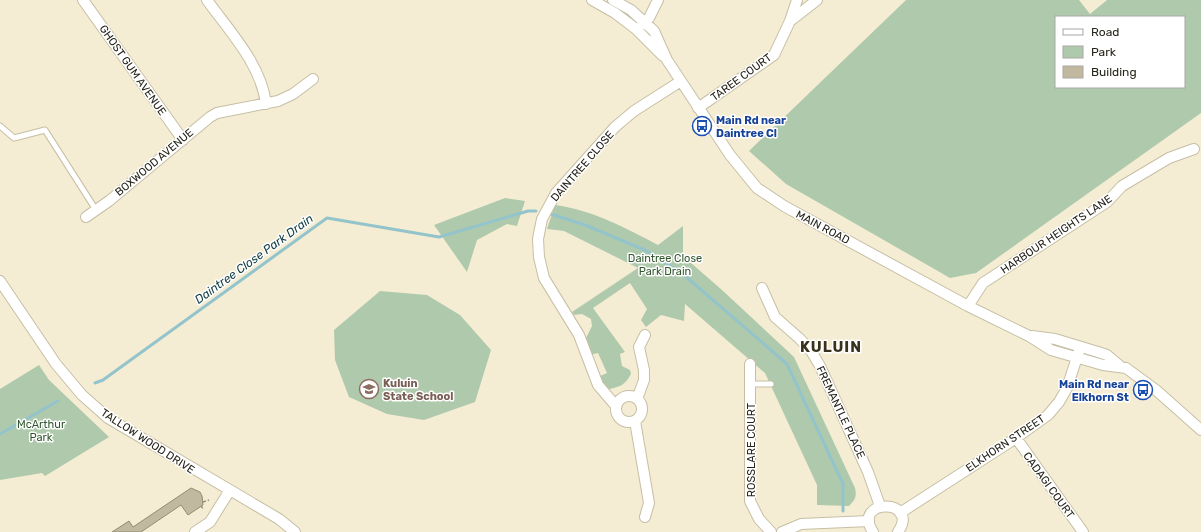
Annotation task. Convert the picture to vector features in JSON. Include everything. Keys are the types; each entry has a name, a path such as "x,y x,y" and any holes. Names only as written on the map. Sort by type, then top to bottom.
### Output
{"street":[{"name":"GHOST GUM AVENUE","path":"83,0 183,140"},
{"path":"207,0 254,65 262,83 266,104"},
{"name":"MAIN ROAD","path":"592,0 636,29 667,60"},
{"name":"MAIN ROAD","path":"614,0 632,10 654,31 667,60 698,108 734,161 757,188 784,206 968,306 1028,336 1055,339 1079,353 1107,355 1120,366 1136,375 1156,390 1201,430"},
{"path":"636,29 650,18 658,0"},
{"name":"TAREE COURT","path":"698,108 774,55 790,21 797,0"},
{"name":"TAREE COURT","path":"790,21 817,0"},
{"name":"BOXWOOD AVENUE","path":"86,217 183,140 202,122 224,112 266,104 286,98 314,79"},
{"name":"DAINTREE CLOSE","path":"616,406 598,385 579,335 544,278 539,257 538,239 542,219 556,193 615,127 634,111 681,81"},
{"name":"HARBOUR HEIGHTS LANE","path":"968,306 983,283 1107,202 1122,186 1169,158 1194,149"},
{"name":"TALLOW WOOD DRIVE","path":"0,281 56,364 82,395 108,418 279,519 295,532"},
{"name":"FREMANTLE PLACE","path":"762,288 775,317 800,339 811,351 820,366 868,472 880,506"},
{"path":"637,399 644,380 644,370 639,347 645,335"},
{"name":"ELKHORN STREET","path":"900,514 1016,438 1048,415 1059,402 1067,388 1079,353"},
{"name":"ROSSLARE COURT","path":"750,364 750,500 759,519 771,532"},
{"path":"629,396 640,402 642,411 635,421 626,422 619,418 616,406 620,399 629,396"},
{"path":"635,421 649,503 645,517"},
{"name":"CADAGI COURT","path":"1016,438 1083,532"},
{"path":"195,532 210,522 230,490"},
{"path":"873,532 869,521 874,510 880,506 891,506 900,514 902,525 898,532"},
{"path":"782,532 801,524 869,521"}],"lane":[{"path":"0,126 14,138 45,130 96,210"},
{"path":"751,384 771,384"}],"path":[{"path":"203,502 209,500"},
{"path":"201,506 204,510"}],"green space":[{"path":"906,0 1079,0 1090,14 1107,0 1201,0 1201,113 976,273 950,278 786,184 749,151"},
{"path":"505,198 525,201 517,226 507,224 477,240 467,272 434,225"},
{"name":"Daintree Close Park Drain","path":"555,205 569,207 608,220 658,245 683,226 683,256 794,357 855,488 855,498 849,506 817,505 817,485 765,373 685,304 684,321 661,315 646,327 641,320 647,309 630,283 593,308 625,352 620,354 622,366 630,370 631,374 627,381 616,387 609,389 600,383 598,377 607,373 598,353 590,355 585,340 592,326 591,319 582,314 574,315 572,312 638,268 564,231 547,229"},
{"path":"380,291 427,295 460,315 491,350 475,402 424,420 387,414 349,397 335,360 334,330"},
{"name":"McArthur Park","path":"39,365 49,380 109,437 45,476 42,473 0,480 0,389"}],"building":[{"path":"191,488 200,492 203,505 188,515 181,505 141,532 112,532 129,521 133,527"}],"waterway":[{"name":"Daintree Close Park Drain","path":"95,383 103,380 327,218 439,237 528,211 536,211"},
{"name":"Daintree Close Park Drain","path":"551,214 585,225 647,251 684,275 787,364 843,484 843,511"},
{"path":"0,434 58,401"}],"place":[{"name":"Main Rd near Daintree Cl","path":"702,126"},
{"name":"Kuluin State School","path":"369,389"},
{"name":"Main Rd near Elkhorn St","path":"1143,390"}],"district":[{"name":"KULUIN","path":"831,347"}]}
